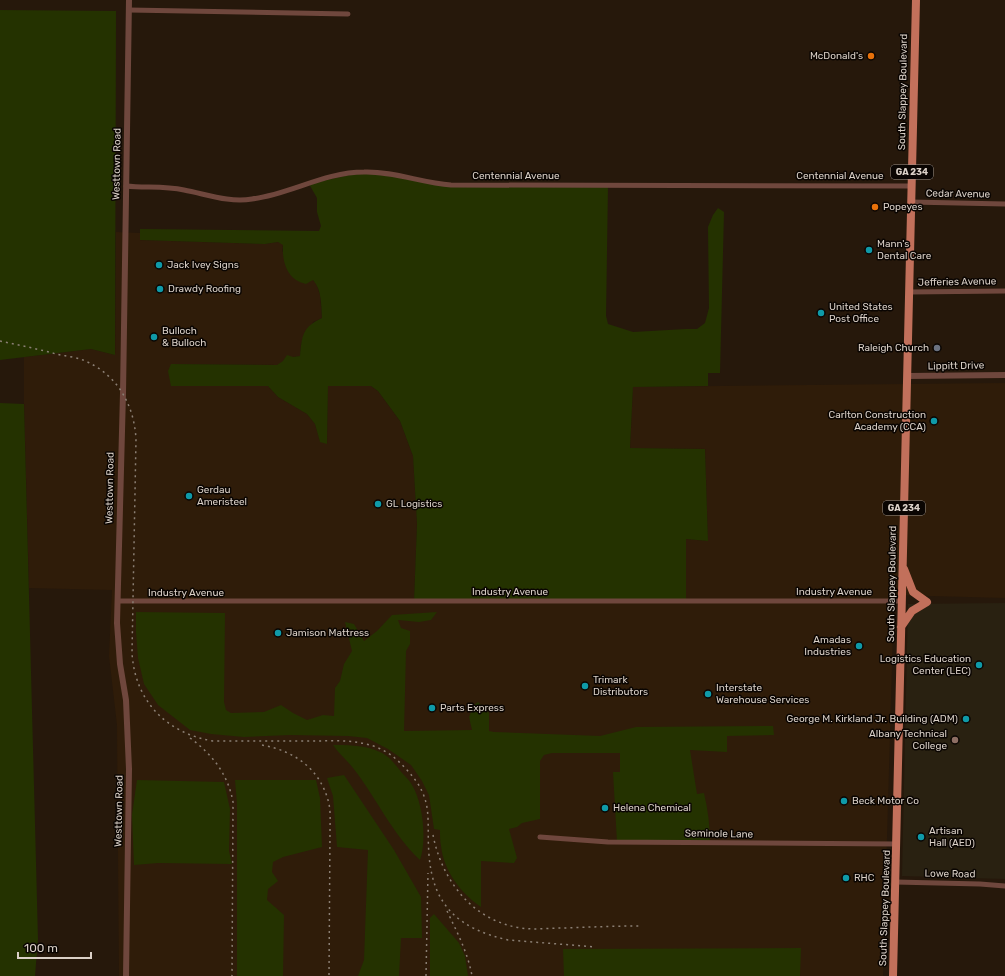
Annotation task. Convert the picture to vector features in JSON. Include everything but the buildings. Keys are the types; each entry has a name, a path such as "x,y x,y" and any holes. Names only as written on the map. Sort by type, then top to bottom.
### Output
{"main road":[{"name":"South Slappey Boulevard","path":"893,976 916,0"},
{"path":"901,628 912,611 927,602 913,592 902,565"}],"street":[{"name":"Westtown Road","path":"126,976 130,769 126,700 118,639 118,601 129,0"},
{"path":"129,10 348,14"},
{"name":"Centennial Avenue","path":"126,186 167,187 222,198 252,200 344,174 363,172 393,175 437,184 451,185 911,186"},
{"name":"Cedar Avenue","path":"911,202 1005,204"},
{"name":"Jefferies Avenue","path":"909,292 1005,291"},
{"name":"Lippitt Drive","path":"907,376 1005,375"},
{"name":"Industry Avenue","path":"118,601 901,601"},
{"name":"Seminole Lane","path":"540,837 608,842 897,844"},
{"name":"Lowe Road","path":"895,882 1005,886"}],"shaded area":[{"path":"116,232 140,233 140,240 265,244 278,242 283,244 282,251 316,283 320,295 322,318 313,322 301,344 300,356 293,357 277,365 171,364 171,386 268,386 278,397 307,414 315,424 320,441 327,443 328,386 371,386 378,391 400,421 413,456 417,524 414,601 686,601 686,539 708,541 705,449 630,448 633,387 1005,383 1005,598 894,595 883,976 119,976 117,725 109,656 112,590 29,588 24,404 24,357 91,349 115,355"},
{"name":"Albany Technical College","path":"1005,603 1005,879 902,876 908,604"}],"green space":[{"path":"0,10 116,11 115,355 91,349 0,360"},
{"path":"363,172 437,184 608,186 606,316 608,324 633,332 697,329 705,323 709,308 708,227 718,208 724,212 720,373 708,373 708,386 633,387 630,448 705,449 708,541 686,539 686,601 414,601 417,524 413,456 400,421 378,391 371,386 328,386 327,444 320,442 315,424 307,414 278,397 268,386 171,386 168,371 171,364 277,365 283,361 287,355 293,357 300,356 301,343 304,333 310,325 322,318 320,293 313,280 306,284 292,277 285,264 283,245 278,242 265,244 140,240 140,229 319,231 321,226 317,212 317,198 309,184"},
{"path":"0,403 24,404 38,939 35,976 0,976"},
{"path":"136,612 225,613 224,702 226,710 231,713 264,712 281,705 307,720 323,715 334,716 335,688 340,681 344,664 352,651 345,622 354,624 364,641 377,631 392,615 437,612 431,620 419,622 398,620 401,628 410,631 410,644 406,651 404,731 472,730 469,717 474,705 478,702 489,713 489,731 494,732 600,736 636,727 773,726 774,735 727,736 727,752 690,750 697,794 704,793 708,812 710,843 617,842 613,772 620,772 620,753 552,753 544,755 540,761 540,819 522,823 517,827 509,829 517,858 514,863 481,861 481,907 460,888 446,865 440,842 440,830 434,829 429,795 422,781 411,765 388,749 367,738 348,736 290,735 244,737 211,734 190,730 158,705 144,684 138,658"},
{"path":"333,745 359,746 380,752 390,759 410,782 419,802 423,822 423,842 420,860 401,839 351,765"},
{"path":"344,775 394,850 421,897 422,938 401,938 399,976 358,976 364,960 368,850 337,847 333,796 327,778"},
{"path":"137,780 224,782 230,809 229,851 232,864 158,863 134,865 132,815"},
{"path":"235,780 316,780 320,798 322,847 283,857 273,862 272,872 278,881 268,889 267,900 284,915 283,976 237,976 237,804"},
{"path":"434,914 459,943 465,956 468,976 430,976 430,918"},
{"path":"801,948 800,976 564,976 563,949"}],"railway":[{"path":"0,341 83,360 105,373 122,392 127,402 135,426 136,439 132,653 134,670 139,686 156,712 181,731 196,737 213,741 343,741 368,744 385,751 404,766 422,791 427,810 429,855 432,873 436,889 443,902 452,913 463,922 476,929 508,940 596,947"},
{"path":"190,738 198,744 218,766 227,782 233,802 232,976"},
{"path":"262,745 285,752 304,763 312,770 318,779 328,800 330,808 329,976"},
{"path":"433,835 437,852 452,883 474,908 488,917 504,924 532,929 640,926"},
{"path":"426,976 428,873"},
{"path":"447,911 465,951 472,976"}],"place":[{"name":"McDonald's","path":"871,56"},
{"name":"Popeyes","path":"875,207"},
{"name":"Mann's Dental Care","path":"869,250"},
{"name":"Jack Ivey Signs","path":"159,265"},
{"name":"Drawdy Roofing","path":"160,289"},
{"name":"United States Post Office","path":"821,313"},
{"name":"Bulloch & Bulloch","path":"154,337"},
{"name":"Raleigh Church","path":"937,348"},
{"name":"Carlton Construction Academy (CCA)","path":"934,421"},
{"name":"Gerdau Ameristeel","path":"189,496"},
{"name":"GL Logistics","path":"378,504"},
{"name":"Jamison Mattress","path":"278,633"},
{"name":"Amadas Industries","path":"859,646"},
{"name":"Logistics Education Center (LEC)","path":"979,665"},
{"name":"Trimark Distributors","path":"585,686"},
{"name":"Interstate Warehouse Services","path":"708,694"},
{"name":"Parts Express","path":"432,708"},
{"name":"George M. Kirkland Jr. Building (ADM)","path":"966,719"},
{"name":"Albany Technical College","path":"955,740"},
{"name":"Beck Motor Co","path":"844,801"},
{"name":"Helena Chemical","path":"605,808"},
{"name":"Artisan Hall (AED)","path":"921,837"},
{"name":"RHC","path":"846,878"}]}
